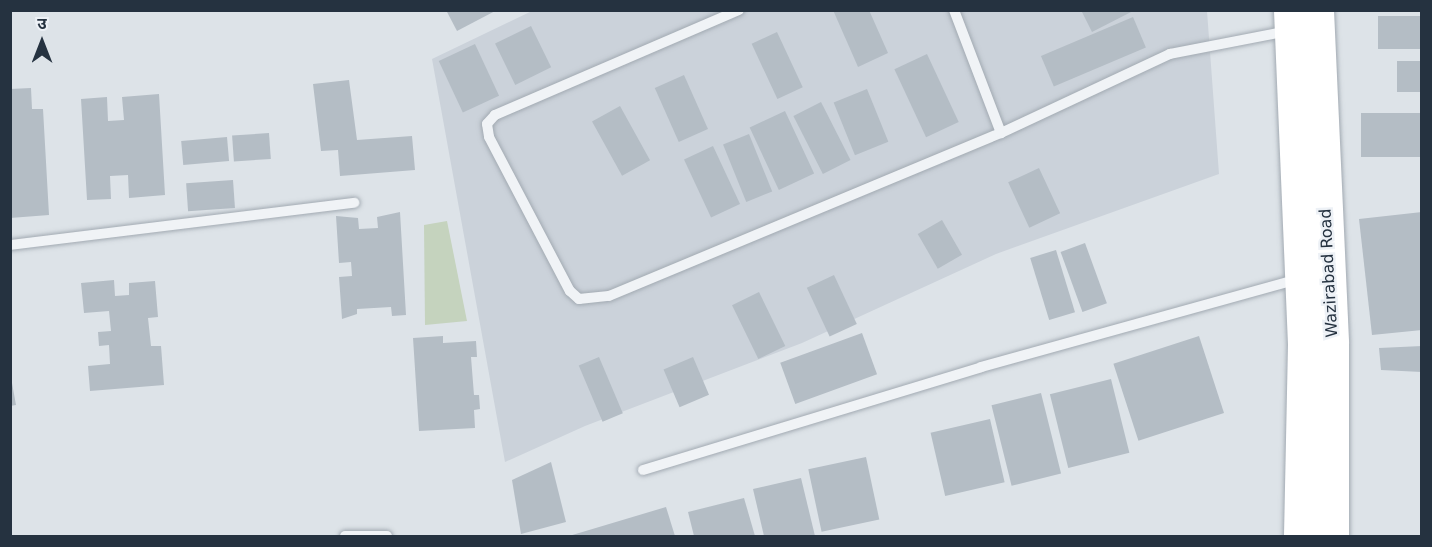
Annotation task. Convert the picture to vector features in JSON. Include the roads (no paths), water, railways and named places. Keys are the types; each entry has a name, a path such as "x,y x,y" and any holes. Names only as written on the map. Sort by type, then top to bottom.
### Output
{"highway":[{"name":"Wazirabad Road","path":"1317,10 1332,343 1332,537"},
{"name":"Wazirabad Road","path":"1290,20 1301,279 1300,537"}],"lane":[{"path":"739,10 495,116 488,124 489,137 505,168 570,291 579,299 609,296 1001,133 1170,54 1290,20"},
{"path":"954,10 1001,133"},
{"path":"10,245 354,203"},
{"path":"643,470 981,367 1301,279"},
{"path":"345,537 387,537"}]}
